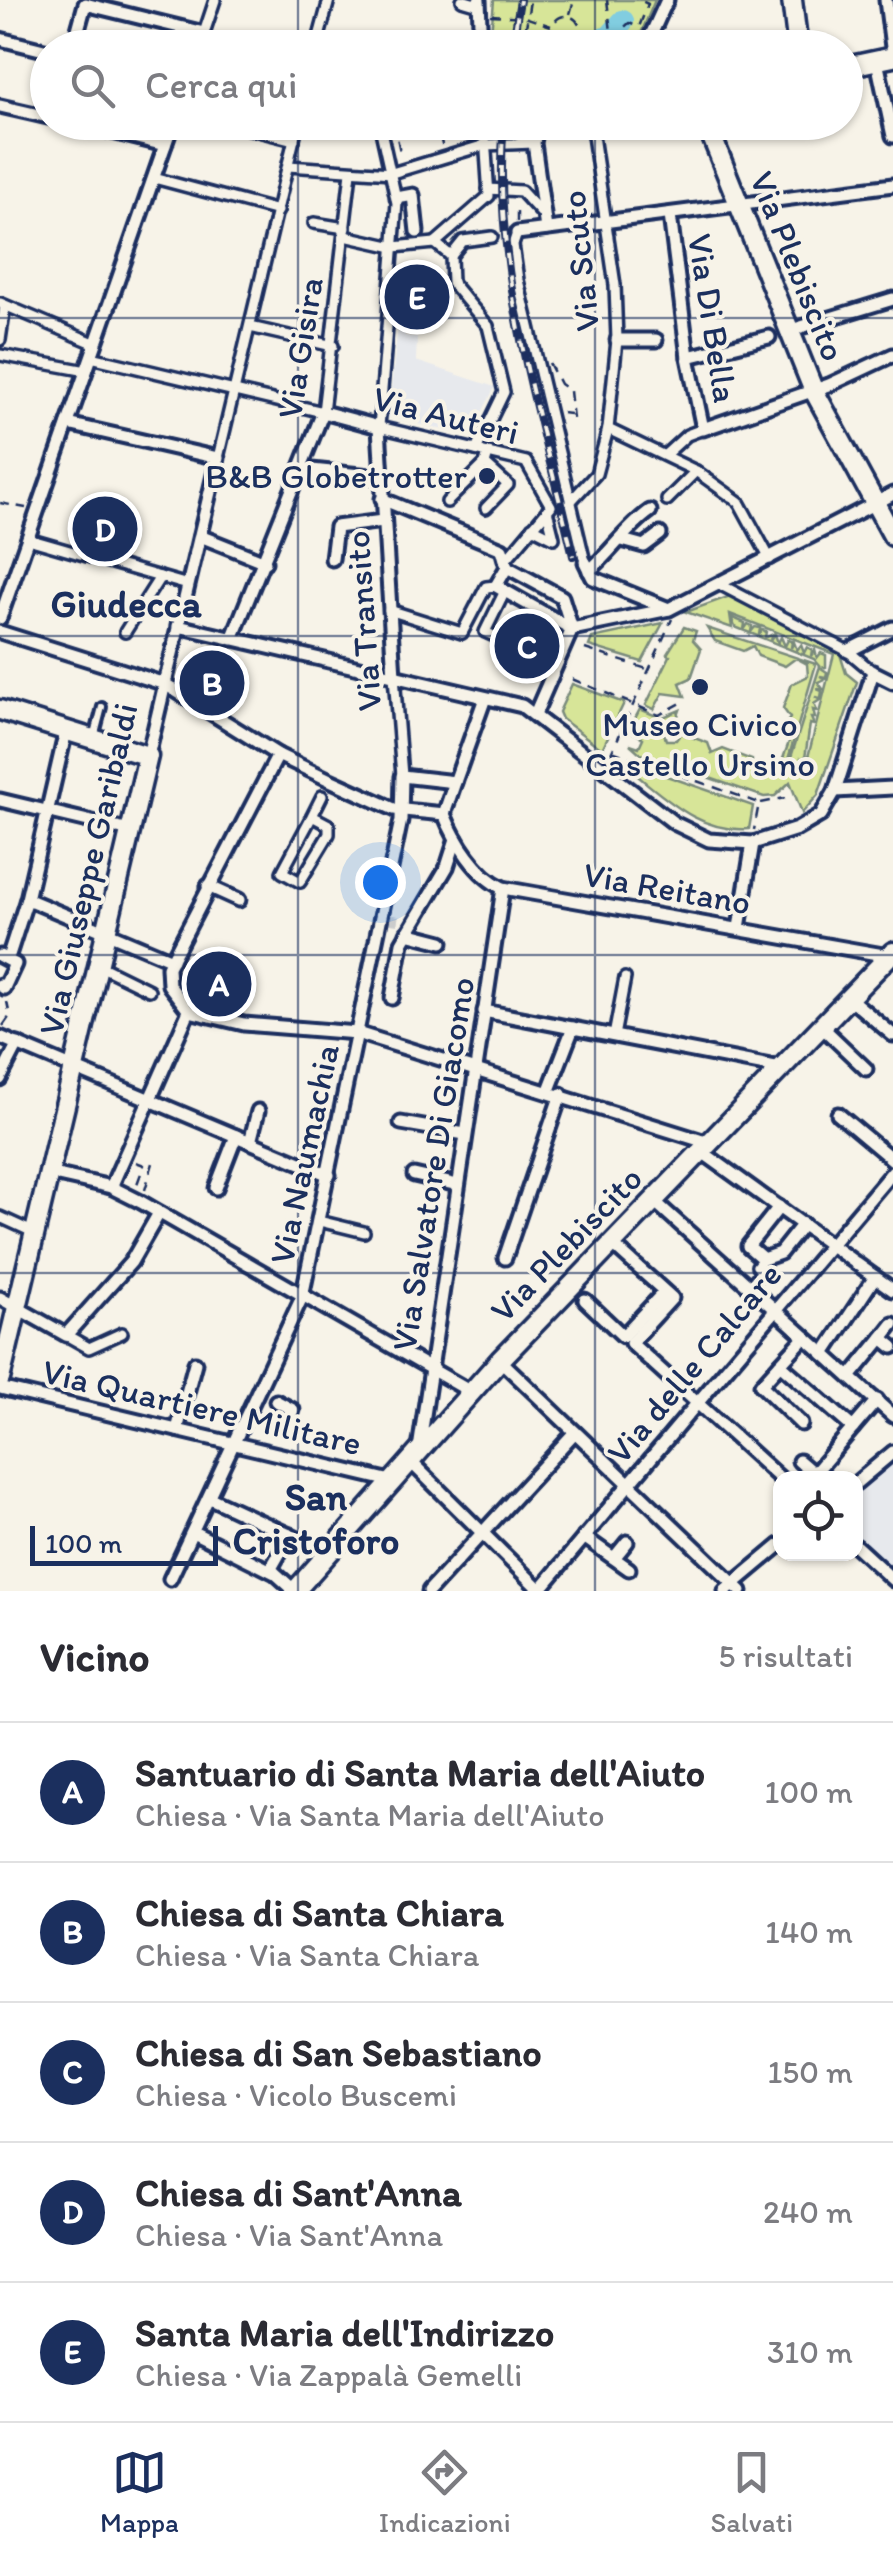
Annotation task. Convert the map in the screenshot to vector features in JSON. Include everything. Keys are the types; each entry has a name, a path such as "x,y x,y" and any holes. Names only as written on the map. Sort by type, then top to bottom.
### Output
{"main road":[{"path":"792,0 796,30"},
{"path":"863,63 888,57"},
{"name":"Via Plebiscito","path":"713,140 813,389 893,536"},
{"path":"0,710 148,756"},
{"name":"Via Giuseppe Garibaldi","path":"0,1379 9,1302 35,1233 148,756"},
{"name":"Via Plebiscito","path":"302,1588 391,1480 500,1360 891,954"}],"street":[{"path":"205,30 215,0"},
{"path":"321,30 329,0"},
{"path":"462,0 479,6"},
{"path":"653,30 667,0"},
{"path":"886,0 893,136"},
{"path":"78,30 86,2 196,30"},
{"path":"0,39 30,46"},
{"path":"1,108 30,114"},
{"path":"145,140 165,145"},
{"path":"0,618 167,140"},
{"path":"294,140 250,327 333,346"},
{"path":"378,427 397,198 384,140"},
{"path":"314,222 392,250 435,243 489,196 486,140"},
{"path":"288,166 392,173 507,140"},
{"path":"537,140 545,223"},
{"name":"Via Scuto","path":"568,503 591,484 608,430 617,340 615,285 593,140"},
{"name":"Via Gisira","path":"232,639 323,412 352,172"},
{"path":"154,178 278,211"},
{"path":"671,614 593,578 568,503 518,280 512,245 517,234 545,223 604,224 893,184"},
{"path":"488,189 517,190 545,223"},
{"path":"397,198 413,196 417,232"},
{"name":"Via Di Bella","path":"670,215 688,357 703,429"},
{"path":"476,450 504,392 488,326 452,282 451,256 463,241 492,237"},
{"path":"435,243 451,256"},
{"path":"788,331 893,298"},
{"path":"0,340 3,305 96,344"},
{"name":"Via Giuseppe Garibaldi","path":"148,756 250,327"},
{"path":"688,357 769,337"},
{"path":"617,340 656,340"},
{"path":"665,456 687,435 893,355"},
{"path":"0,356 86,370"},
{"name":"Via Auteri","path":"92,357 526,462 551,508"},
{"path":"68,424 218,458"},
{"name":"Via Transito","path":"378,427 402,810"},
{"path":"608,430 696,471 739,502 770,558"},
{"path":"447,502 484,464 488,452"},
{"path":"484,464 508,485 486,508"},
{"path":"302,468 380,477"},
{"path":"667,500 696,471"},
{"path":"390,610 462,634 486,587 500,588 572,628 671,614 893,494"},
{"path":"382,500 502,549 508,562 562,597 572,628 535,714"},
{"path":"532,527 554,538 551,508"},
{"path":"510,644 486,632 508,562 532,527 551,508"},
{"path":"590,566 622,540 627,526 650,511"},
{"path":"332,560 336,527 383,522"},
{"path":"622,540 644,546 660,534"},
{"path":"200,536 265,562"},
{"path":"28,538 188,584"},
{"path":"126,632 160,576"},
{"path":"178,626 509,703 535,714 674,823 709,840 752,848 822,815 884,678 851,650 721,586"},
{"path":"851,650 893,628"},
{"path":"0,632 165,684 278,755 402,810 444,814"},
{"path":"484,698 444,814 456,839 487,879 503,888"},
{"path":"2,987 15,964 6,953 27,899 66,731"},
{"path":"278,755 172,960 169,985 189,1012 244,1024 357,1033 555,1092 705,1147 893,1290"},
{"path":"402,776 457,776"},
{"path":"835,790 893,788"},
{"path":"312,816 329,825 329,834 300,882 282,872 322,796"},
{"path":"0,800 130,831"},
{"name":"Via Naumachia","path":"192,1539 235,1444 266,1396 302,1297 357,1033 398,923 402,810"},
{"path":"392,998 398,923 426,902 447,866 456,839"},
{"path":"739,928 752,848"},
{"path":"208,886 239,900"},
{"name":"Via Reitano","path":"503,888 891,954"},
{"name":"Via Salvatore Di Giacomo","path":"414,1455 503,888"},
{"path":"27,899 172,960"},
{"path":"398,923 442,942"},
{"path":"98,965 149,990"},
{"path":"614,1036 625,978"},
{"path":"849,998 893,1034"},
{"path":"108,1186 189,1012"},
{"path":"484,1012 781,1068"},
{"path":"822,1026 866,1069"},
{"path":"505,1258 573,1028"},
{"path":"0,1034 328,1176"},
{"path":"1,1073 18,1044"},
{"path":"250,1142 258,1112"},
{"path":"838,1114 893,1160"},
{"path":"400,1123 465,1134"},
{"path":"216,1188 236,1136"},
{"name":"Via delle Calcare","path":"540,1591 893,1171"},
{"path":"49,1172 108,1186 134,1198 471,1392"},
{"path":"414,1175 458,1184"},
{"path":"652,1200 893,1416"},
{"path":"763,1259 748,1246 779,1207"},
{"path":"66,1335 131,1262 159,1213"},
{"path":"0,1217 35,1233"},
{"path":"319,1221 364,1232"},
{"path":"748,1287 762,1270 757,1266 763,1259 780,1253 803,1224"},
{"path":"611,1243 672,1298 627,1340"},
{"path":"824,1354 875,1277"},
{"path":"585,1300 773,1471"},
{"path":"9,1302 89,1348 122,1333"},
{"path":"850,1377 893,1324"},
{"path":"801,1424 761,1386 805,1337"},
{"path":"882,1338 893,1347"},
{"path":"500,1360 733,1589 773,1552"},
{"path":"177,1430 195,1363"},
{"path":"780,1364 853,1428"},
{"name":"Via Quartiere Militare","path":"0,1388 391,1480"},
{"path":"266,1396 293,1410 287,1422"},
{"path":"799,1461 814,1474 877,1400"},
{"path":"429,1591 575,1432"},
{"path":"863,1477 893,1452"},
{"path":"414,1455 482,1534 540,1591"},
{"path":"211,1495 328,1553"},
{"path":"270,1570 290,1536"},
{"path":"584,1536 629,1569"},
{"path":"170,1579 192,1539 270,1570 302,1588"},
{"path":"614,1558 628,1542"},
{"path":"863,1552 893,1580"}],"lane":[{"path":"94,739 102,707"}],"path":[{"path":"570,16 574,0"},
{"path":"620,30 629,24 638,27 648,4 639,0"},
{"path":"524,30 528,1"},
{"path":"608,1 611,30"},
{"path":"479,6 552,26"},
{"path":"552,26 561,16 570,16"},
{"path":"570,16 581,30"},
{"path":"552,26 553,30"},
{"path":"398,140 400,150"},
{"path":"441,140 445,156"},
{"path":"517,190 517,234"},
{"path":"538,367 552,362 560,384 570,391 572,416 562,413"},
{"path":"551,508 568,503"},
{"path":"0,504 37,511"},
{"path":"609,758 671,614"},
{"path":"585,649 650,670"},
{"path":"572,680 659,714 683,702"},
{"path":"612,751 759,803 772,804 786,798"},
{"path":"752,848 759,803"},
{"path":"0,1034 10,1016 2,987"},
{"path":"123,1155 144,1165 134,1198"},
{"path":"134,1198 154,1163"}],"shaded area":[{"path":"398,326 406,327 405,336 417,337 416,361 495,387 470,436 388,417"},
{"path":"893,1459 893,1569 863,1541 863,1484"}],"green space":[{"path":"494,0 655,0 642,30 491,30"},
{"path":"733,595 839,651 846,673 857,682 818,795 802,813 790,782 775,796 764,797 641,754 630,744 639,747 643,738 629,730 640,709 661,718 680,710 676,721 662,726 666,740 676,740 681,733 708,743 712,754 723,749 752,760 752,769 760,776 770,773 774,765 780,767 793,731 784,727 790,718 783,708 792,684 808,676 807,664 796,658 785,666 758,656 753,646 743,651 715,641 707,628 816,664 786,766 781,768 786,773 820,666 814,659 735,627 731,617 745,623 744,630 748,624 752,626 751,632 755,627 760,628 759,635 766,631 765,638 773,634 771,640 775,634 778,643 781,637 785,646 788,640 792,641 791,648 794,642 797,650 801,645 804,653 807,647 812,650 811,656 815,650 817,658 821,653 826,655 826,667 821,668 827,672 826,677 820,676 825,679 818,682 823,689 817,689 822,691 821,698 815,697 820,700 814,704 814,725 810,724 805,758 801,758 804,773 834,654 730,614 732,628 686,612"},
{"path":"663,623 642,662 589,646 592,638"},
{"path":"684,627 696,631 693,640 701,649 691,678 680,683 685,696 663,693 654,709 646,705 670,656 667,654"},
{"path":"572,684 624,703 602,749 562,719 559,712"},
{"path":"635,765 753,806 749,829 716,826 687,813 634,773"}],"waterway":[{"path":"615,30 623,21"}],"tunnel":[{"path":"389,919 401,921"}],"railway":[{"path":"515,30 520,0"},
{"path":"503,140 502,177 511,287 573,556"}],"place":[{"name":"Santa Maria dell'Indirizzo","path":"417,297"},
{"name":"B&B Globetrotter","path":"487,476"},
{"name":"Chiesa di Sant'Anna","path":"105,529"},
{"name":"Chiesa di San Sebastiano","path":"527,646"},
{"name":"Chiesa di Santa Chiara","path":"212,683"},
{"name":"Museo Civico Castello Ursino","path":"700,687"},
{"name":"Santuario di Santa Maria dell'Aiuto","path":"219,984"}],"district":[{"name":"Giudecca","path":"126,604"},
{"name":"San Cristoforo","path":"316,1519"}]}
